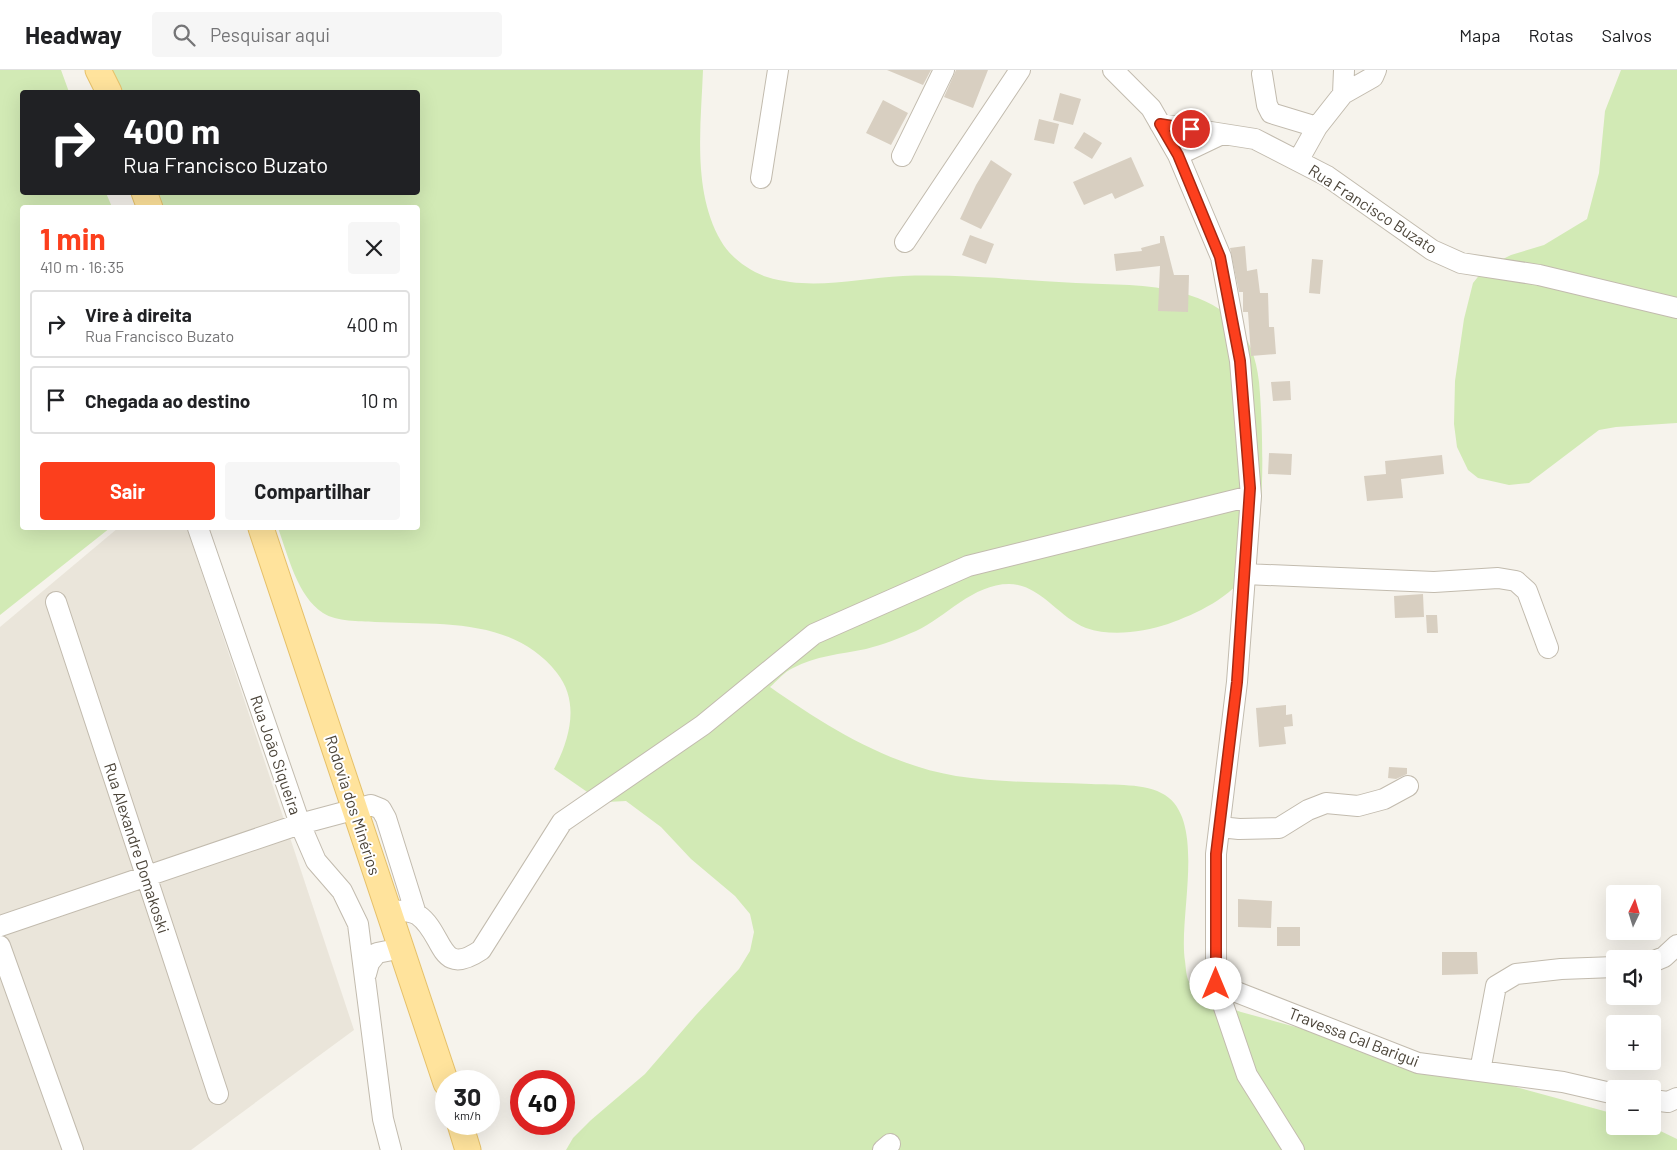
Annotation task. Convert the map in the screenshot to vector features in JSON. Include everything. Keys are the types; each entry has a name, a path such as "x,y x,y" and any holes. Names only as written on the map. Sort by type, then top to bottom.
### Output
{"main road":[{"path":"98,70 108,90"},
{"name":"Rodovia dos Minérios","path":"261,530 442,1070"},
{"path":"463,1135 468,1150"}],"street":[{"path":"761,178 778,70"},
{"path":"902,156 944,70"},
{"path":"905,242 1020,70"},
{"path":"1113,70 1151,108 1178,155 1220,257 1240,361 1250,496 1237,682 1216,854 1216,984 1247,1075 1294,1150"},
{"path":"1343,94 1344,70"},
{"path":"1298,161 1317,127 1343,94 1373,77 1376,70"},
{"path":"1262,74 1267,105 1271,113 1317,127"},
{"name":"Rua Francisco Buzato","path":"1160,124 1255,139 1327,176 1432,250 1460,263 1539,275 1677,308"},
{"path":"1178,155 1222,134"},
{"path":"387,910 416,914 430,925 444,952 452,959 466,960 481,950 562,822 703,725 814,634 968,566 1250,496"},
{"name":"Rua João Siqueira","path":"199,530 300,824 316,861 342,891 358,924 366,974 383,1119 392,1150"},
{"path":"1245,574 1434,582 1498,578 1516,581 1527,591 1548,648"},
{"name":"Rua Alexandre Domakoski","path":"56,602 218,1094"},
{"path":"1220,827 1239,829 1279,828 1308,810 1326,803 1358,806 1384,798 1408,786"},
{"path":"0,926 146,878 300,824 372,805 380,809 386,818 416,914"},
{"path":"0,946 73,1150"},
{"path":"1661,958 1677,946"},
{"path":"366,974 369,963 377,953 402,948"},
{"path":"1480,1071 1496,986 1516,974 1561,969 1606,967"},
{"name":"Travessa Cal Barigui","path":"1216,984 1418,1063 1563,1082 1606,1092"},
{"path":"1661,1101 1668,1102 1677,1098"}],"shaded area":[{"path":"116,530 188,530 354,1030 191,1150 0,1150 0,627"}],"green space":[{"path":"0,70 61,70 68,90 20,90 20,195 107,195 111,205 20,205 20,530 107,530 0,615"},
{"path":"111,70 703,70 700,157 706,201 712,222 729,253 741,263 760,274 784,281 801,283 835,283 886,277 924,276 1143,286 1169,290 1198,298 1213,305 1225,314 1245,335 1251,349 1259,382 1262,424 1261,506 1258,532 1254,554 1248,570 1233,588 1202,610 1179,620 1148,629 1117,633 1086,628 1067,617 1040,595 1020,585 996,585 972,595 916,631 866,649 819,658 801,664 787,672 770,687 813,716 858,742 905,763 930,770 956,776 989,780 1129,785 1149,788 1165,795 1178,808 1185,826 1188,848 1184,942 1186,973 1189,981 1200,994 1241,1012 1606,1112 1606,1135 1661,1135 1661,1131 1677,1139 1677,1150 566,1150 573,1138 591,1120 645,1074 739,969 750,951 754,932 750,914 735,896 691,859 661,827 626,801 607,802 593,796 554,769 568,733 570,708 564,684 557,673 539,655 519,642 497,633 474,628 425,623 341,620 323,613 314,606 294,574 279,530 420,530 420,205 158,205 154,195 420,195 420,90 116,90"},
{"path":"1621,70 1677,70 1677,423 1599,430 1529,483 1509,485 1478,478 1468,470 1457,447 1454,424 1455,381 1464,319 1473,283 1485,268 1511,255 1544,245 1587,219 1599,173 1605,111"}],"building":[{"path":"887,70 931,70 923,85"},
{"path":"956,70 988,70 973,108 944,97"},
{"path":"1060,93 1081,99 1073,125 1053,120"},
{"path":"883,100 908,113 891,145 866,133"},
{"path":"1039,119 1059,124 1054,144 1034,140"},
{"path":"1084,132 1102,143 1092,159 1074,148"},
{"path":"1131,157 1144,186 1115,199 1112,193 1084,205 1073,182"},
{"path":"991,160 1012,174 981,229 960,219 976,185"},
{"path":"970,235 994,244 986,264 962,255"},
{"path":"1160,236 1164,236 1174,275 1189,275 1188,312 1158,311 1160,266 1116,271 1114,254 1142,251 1141,248 1160,243"},
{"path":"1245,246 1247,271 1257,269 1260,293 1268,293 1269,327 1274,327 1276,354 1251,356 1248,312 1243,312 1243,292 1239,292 1230,248"},
{"path":"1312,259 1323,260 1320,294 1309,293"},
{"path":"1290,381 1291,400 1273,401 1271,382"},
{"path":"1269,453 1292,454 1291,475 1268,474"},
{"path":"1442,455 1444,474 1401,479 1403,498 1367,501 1364,476 1386,474 1385,461"},
{"path":"1423,594 1424,617 1395,618 1394,596"},
{"path":"1426,615 1437,615 1438,633 1427,633"},
{"path":"1286,705 1286,715 1292,714 1293,726 1284,727 1286,744 1259,747 1256,708"},
{"path":"1389,767 1407,768 1407,774 1396,779 1388,778"},
{"path":"1238,899 1272,901 1271,928 1238,927"},
{"path":"1277,927 1300,927 1300,946 1277,946"},
{"path":"1442,952 1477,952 1478,974 1442,975"}],"route":[{"path":"1191,129 1160,124 1178,155 1220,257 1240,361 1250,488 1237,682 1216,854 1216,984"}]}
